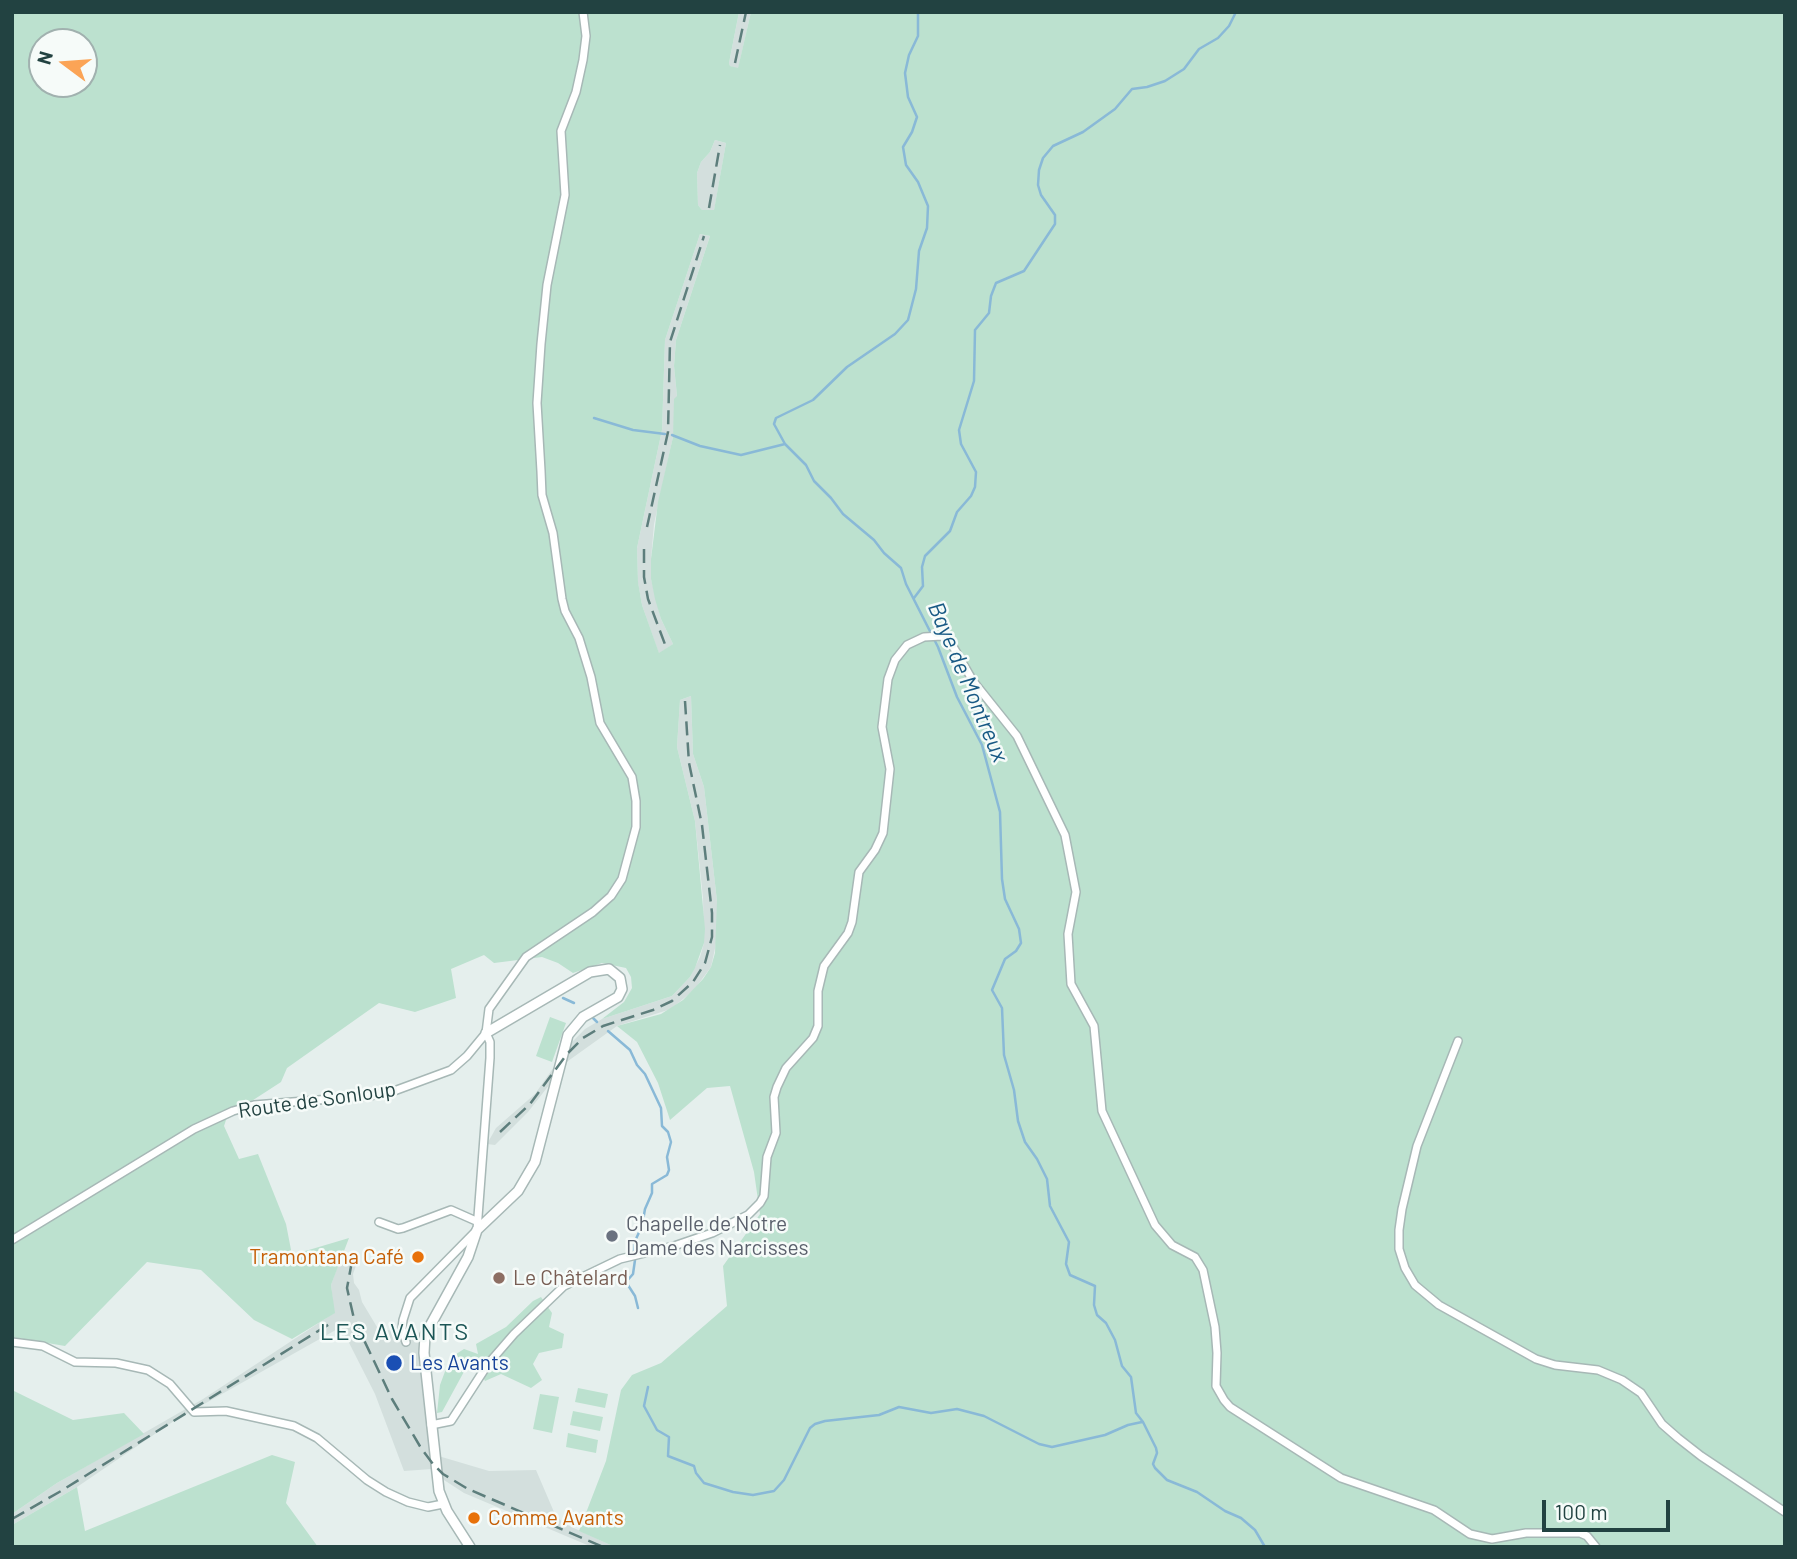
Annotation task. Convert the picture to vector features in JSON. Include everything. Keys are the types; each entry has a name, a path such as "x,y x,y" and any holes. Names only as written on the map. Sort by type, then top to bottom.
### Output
{"street":[{"path":"470,1547 443,1504 438,1485 424,1340 431,1321 468,1257 476,1225 491,1058 486,1032 489,1009 526,957 593,912 617,888 636,827 632,777 600,723 591,677 579,638 565,611 553,533 542,495 537,403 541,344 547,285 565,194 561,131 576,92 583,60 586,36 583,12"},
{"path":"431,1425 451,1420 488,1364 514,1334 564,1286 620,1259 674,1246 712,1233 748,1215 760,1203 764,1196 767,1157 776,1133 774,1097 777,1087 786,1068 813,1038 818,1026 818,991 824,966 848,933 859,872 883,833 890,769 882,727 885,693 895,660 913,641 931,635 942,636 951,643 973,681 1017,736 1065,835 1076,892 1068,934 1071,984 1094,1026 1102,1111 1155,1225 1172,1245 1195,1257 1203,1270 1215,1327 1216,1386 1224,1400 1341,1478 1434,1510 1470,1534 1492,1539 1526,1533 1580,1533 1587,1536 1596,1547"},
{"name":"Route de Sonloup","path":"12,1240 194,1129 233,1111 261,1104 369,1096 407,1087 451,1070 467,1056 486,1032 590,972 609,970 620,978 622,989 615,1000 583,1017 568,1035 538,1152 530,1172 517,1191 476,1225"},
{"path":"1458,1041 1418,1146 1402,1209 1399,1249 1405,1268 1415,1285 1439,1305 1536,1359 1555,1366 1598,1370 1622,1380 1641,1393 1662,1423 1678,1438 1785,1512"},
{"path":"379,1222 398,1229 451,1210 476,1225"},
{"path":"405,1342 403,1320 410,1298 476,1225"},
{"path":"12,1342 43,1346 75,1362 116,1363 148,1370 170,1384 194,1412 226,1412 293,1426 317,1438 367,1480 386,1492 428,1507 443,1504"}],"shaded area":[{"path":"739,12 751,12 738,69 729,63"},
{"path":"715,140 726,143 714,211 702,210 698,205 697,173"},
{"path":"700,234 710,236 676,340 674,366 677,396 673,437 654,524 651,579 661,619 673,644 659,654 642,605 637,548 662,430 665,340"},
{"path":"691,696 693,754 704,787 717,901 717,939 711,967 694,990 671,1009 617,1026 568,1061 528,1112 495,1145 487,1144 496,1128 535,1094 570,1044 585,1029 602,1019 672,996 690,977 700,957 704,943 703,898 695,821 677,747 680,700"},
{"path":"342,1254 358,1260 353,1274 354,1283 377,1327 418,1338 428,1437 435,1455 489,1471 536,1470 554,1512 563,1523 615,1547 592,1547 464,1493 432,1469 404,1471 375,1394 341,1327 174,1421 77,1487 12,1525 12,1514 57,1483 203,1399 334,1313 331,1285"}],"green space":[{"path":"12,12 739,12 729,63 730,66 738,68 751,12 1785,12 1785,1547 615,1547 579,1531 606,1461 621,1390 632,1375 661,1363 727,1306 723,1266 760,1214 754,1172 730,1086 707,1088 670,1120 658,1083 637,1042 617,1026 661,1014 683,1000 703,979 711,967 715,953 717,901 704,787 693,754 691,696 680,700 677,747 695,821 705,929 704,943 695,968 672,996 602,1019 624,1002 632,988 631,977 626,968 602,963 573,973 542,957 494,963 484,955 451,969 456,998 415,1012 379,1003 287,1068 281,1082 227,1117 224,1126 239,1159 258,1154 286,1224 292,1255 349,1238 331,1285 335,1313 292,1339 254,1320 201,1270 147,1262 65,1346 12,1337","holes":["715,140 726,143 714,210 702,210 698,205 697,173","700,234 710,236 676,340 674,366 677,396 674,399 673,437 658,502 651,559 655,599 673,644 659,653 642,605 637,548 662,430 665,340"]},
{"path":"550,1017 566,1023 552,1062 536,1056"},
{"path":"541,1297 552,1313 549,1327 564,1334 562,1348 539,1353 533,1364 542,1380 531,1388 501,1374 485,1381 477,1365 466,1368 442,1412 437,1413 440,1385 450,1358 464,1349 478,1354 476,1344 506,1327 533,1301"},
{"path":"578,1388 608,1394 605,1408 575,1402"},
{"path":"12,1390 73,1420 124,1413 144,1434 57,1483 12,1514"},
{"path":"540,1394 559,1397 552,1433 533,1429"},
{"path":"573,1411 603,1417 600,1431 570,1425"},
{"path":"568,1433 598,1440 596,1453 566,1447"},
{"path":"272,1455 295,1462 286,1503 318,1547 12,1547 12,1525 77,1487 85,1531"}],"waterway":[{"name":"Baye de Montreux","path":"918,12 918,36 909,55 905,73 908,97 917,117 903,147 906,165 918,182 928,206 927,228 919,251 916,289 908,320 895,334 847,367 813,400 776,418 774,424 785,444 806,465 814,481 843,514 901,568 906,584 938,647 957,697 982,745 1000,812 1005,899 1019,929 1021,943 1016,951 1005,959 992,990 1002,1008 1004,1055 1014,1090 1018,1121 1025,1142 1047,1179 1050,1206 1069,1242 1066,1264 1070,1275 1095,1286 1094,1305 1097,1315 1106,1323 1115,1340 1122,1366 1131,1377 1136,1413 1156,1448 1153,1464 1155,1468 1167,1480 1197,1492 1225,1511 1241,1518 1255,1530 1265,1547"},
{"path":"914,598 923,586 922,567 925,556 950,531 957,512 975,487 976,472 961,444 959,430 974,381 975,330 989,313 996,283 1024,271 1055,224 1055,215 1041,195 1038,185 1043,158 1053,146 1083,132 1115,109 1132,89 1165,81 1184,69 1199,49 1218,38 1229,26 1236,12"},
{"path":"594,418 633,430 665,434"},
{"path":"672,435 700,446 741,455 785,444"},
{"path":"563,998 574,1003"},
{"path":"592,1017 597,1022"},
{"path":"608,1031 630,1050 645,1074 661,1108 662,1126 668,1132 671,1142 667,1157 669,1170 667,1175 652,1184 652,1193 635,1241 634,1252"},
{"path":"635,1260 633,1274 626,1282 635,1296 638,1308"},
{"path":"648,1387 644,1406 657,1430 669,1437 668,1456 694,1466 704,1483 753,1495 774,1491 784,1480 810,1428 815,1424 879,1415 899,1407 931,1413 957,1409 984,1416 1039,1444 1052,1447 1105,1435 1142,1422"}],"railway":[{"path":"735,63 746,12"},
{"path":"709,208 720,145"},
{"path":"647,527 668,432 670,342 704,236"},
{"path":"644,549 644,577 648,599 666,647"},
{"path":"500,1132 530,1104 567,1054 583,1038 603,1026 672,1001 693,982 705,963 712,937 712,913 702,825 689,763 685,701"},
{"path":"352,1261 347,1288 354,1319 392,1399 433,1464 443,1474 468,1489 603,1547"},
{"path":"12,1519 331,1323"}],"place":[{"name":"Chapelle de Notre Dame des Narcisses","path":"612,1236"},
{"name":"Tramontana Café","path":"418,1257"},
{"name":"Le Châtelard","path":"499,1278"},
{"name":"Les Avants","path":"394,1363"},
{"name":"Comme Avants","path":"474,1518"}],"district":[{"name":"LES AVANTS","path":"395,1332"}]}
